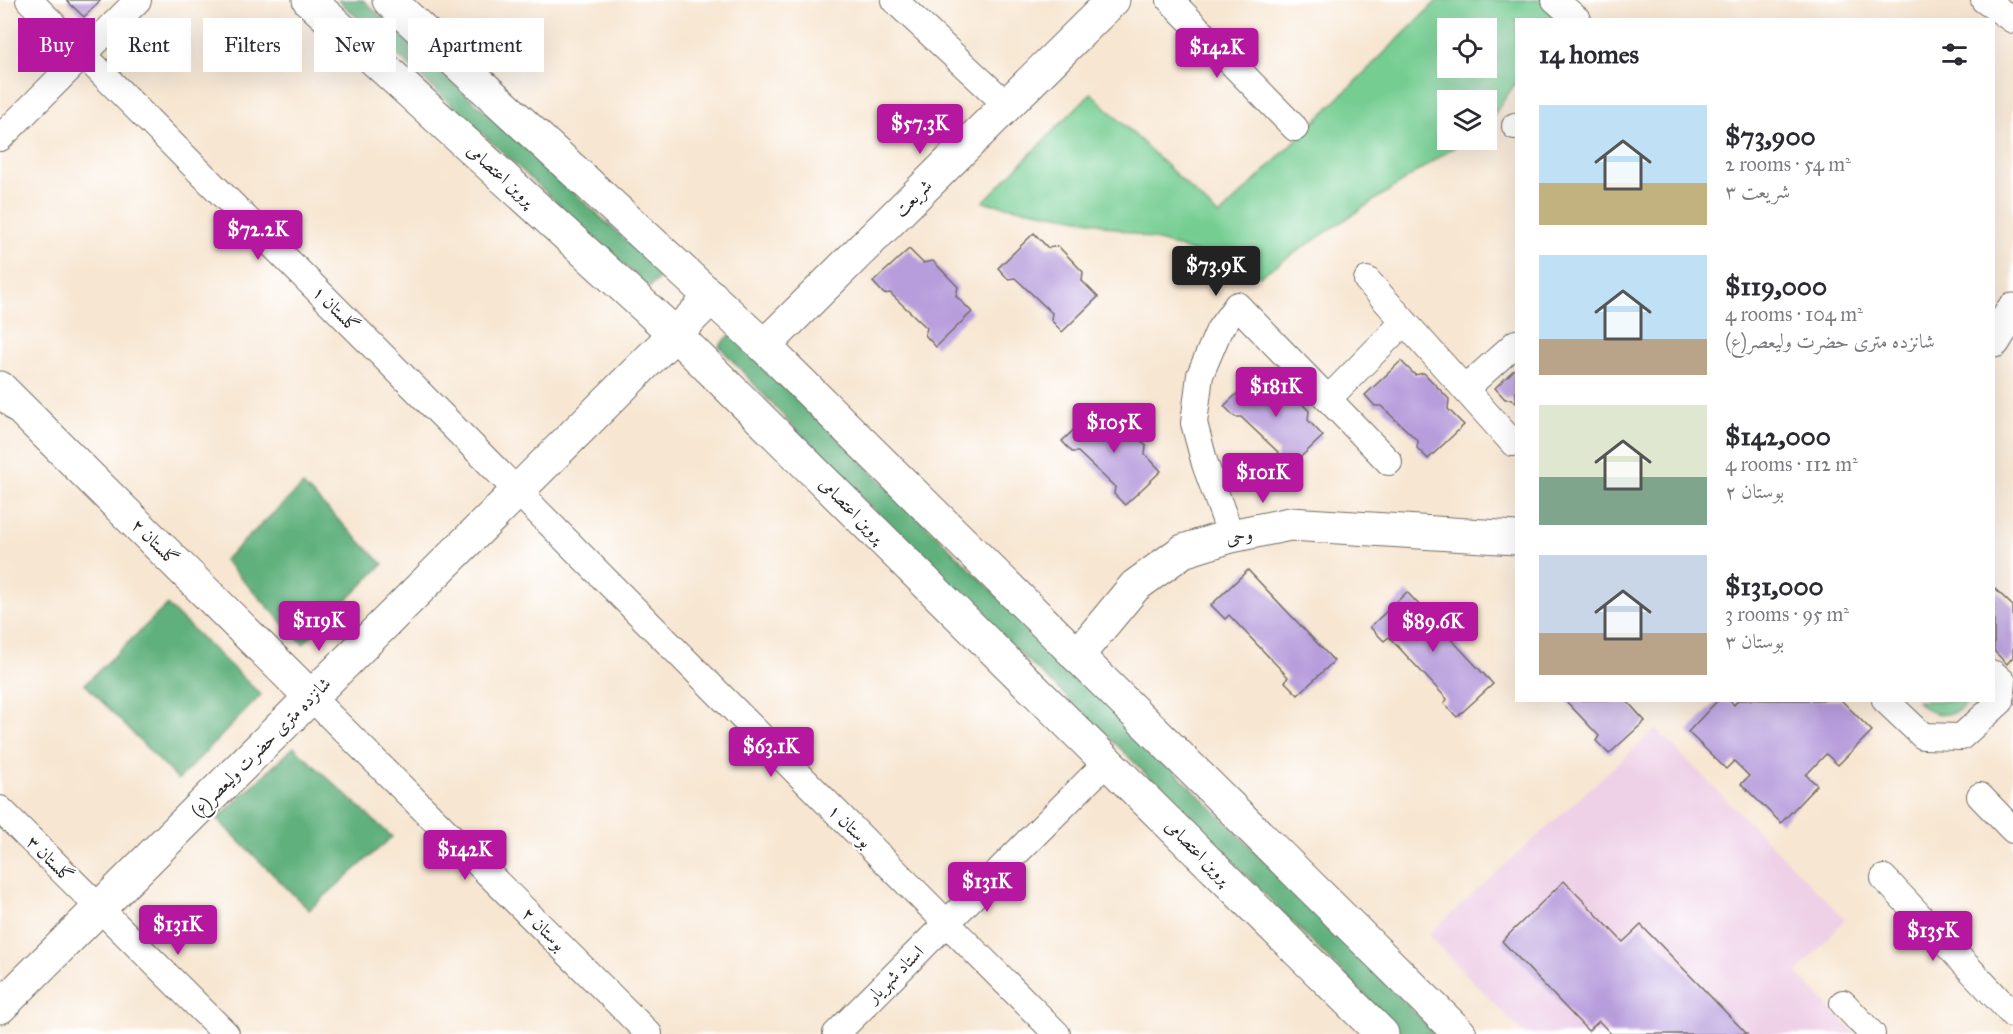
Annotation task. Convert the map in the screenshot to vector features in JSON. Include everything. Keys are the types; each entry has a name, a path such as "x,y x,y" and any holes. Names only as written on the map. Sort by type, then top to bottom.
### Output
{"main road":[{"name":"پروین اعتصامی","path":"309,0 675,334 1382,1034"},
{"path":"389,0 764,346 1460,1034"},
{"name":"شریعت","path":"764,346 1113,0"},
{"name":"شانزده متری حضرت ولیعصر(ع)","path":"0,1007 712,297"},
{"path":"1995,339 2008,308"},
{"name":"گلستان ۲","path":"0,388 310,697"},
{"name":"وحی","path":"1077,656 1135,586 1183,551 1230,537 1290,524 1515,538"}],"street":[{"name":"گلستان ۱","path":"29,0 47,18"},
{"path":"95,43 138,0"},
{"path":"894,0 1007,105"},
{"path":"1170,0 1295,128"},
{"path":"1555,0 1576,18"},
{"path":"1984,0 2013,20"},
{"name":"گلستان ۱","path":"95,67 517,491"},
{"path":"0,138 66,72"},
{"path":"1367,280 1513,443"},
{"path":"1230,537 1205,464 1194,423 1200,375 1219,330 1237,305 1389,462"},
{"path":"1328,399 1404,322"},
{"path":"1465,390 1515,344"},
{"name":"بوستان ۱","path":"517,491 1057,1034"},
{"path":"1887,702 1923,736 1961,737 2001,701 2003,682 1995,675"},
{"name":"بوستان ۲","path":"310,697 650,1034"},
{"name":"استاد شهریار","path":"836,1034 1107,762"},
{"path":"1980,796 2013,830"},
{"name":"گلستان ۳","path":"0,809 226,1034"},
{"path":"1884,878 2013,1015"},
{"path":"1843,1003 1872,1034"}],"shaded area":[{"path":"1656,729 1845,919 1797,973 1855,1034 1524,1034 1428,935"}],"green space":[{"path":"338,0 363,0 383,18 357,18"},
{"path":"1438,0 1574,0 1561,18 1515,18 1515,83 1497,110 1497,90 1437,90 1437,150 1450,150 1260,276 1205,255 1091,221 983,202 1091,93 1219,216"},
{"path":"396,30 408,41 408,65 396,54"},
{"path":"416,72 442,72 663,274 649,288"},
{"path":"732,333 1213,809 1436,1034 1403,1034 1124,752 961,597 830,467 719,346"},
{"path":"303,485 383,564 303,644 224,560"},
{"path":"167,605 261,695 178,780 85,684"},
{"path":"1918,702 1968,702 1957,711 1943,714 1923,707"},
{"path":"294,747 392,837 309,910 217,819"}],"building":[{"path":"66,0 101,0 84,17"},
{"path":"1034,233 1048,248 1058,246 1083,272 1082,281 1098,297 1062,332 1051,320 1052,313 1015,278 1008,279 998,268"},
{"path":"909,249 923,263 933,261 958,287 956,296 972,312 936,347 925,335 927,328 890,293 884,294 873,282"},
{"path":"1401,361 1415,375 1424,373 1449,399 1448,409 1464,425 1428,459 1417,448 1418,441 1381,406 1375,406 1365,395"},
{"path":"1515,369 1515,402 1512,399 1505,399 1495,388"},
{"path":"1260,372 1274,387 1284,385 1309,411 1308,420 1323,436 1287,470 1277,459 1278,452 1241,417 1235,417 1224,406"},
{"path":"1098,407 1112,421 1121,419 1146,446 1145,454 1161,471 1125,505 1114,494 1115,487 1078,452 1072,452 1062,441"},
{"path":"1248,570 1334,661 1298,695 1285,682 1288,677 1229,615 1225,619 1211,605"},
{"path":"1995,589 2013,606 2013,657 2007,664 1995,652"},
{"path":"1407,592 1493,684 1457,717 1444,704 1447,699 1389,637 1384,641 1370,627"},
{"path":"1567,702 1628,702 1645,721 1609,754 1596,741 1599,736"},
{"path":"1716,702 1732,702 1734,705 1736,702 1843,702 1872,731 1838,765 1826,754 1806,775 1817,785 1781,823 1741,784 1749,776 1734,761 1726,769 1688,732"},
{"path":"1564,881 1623,942 1641,925 1747,1034 1611,1034 1599,1021 1588,1031 1502,941"}]}
